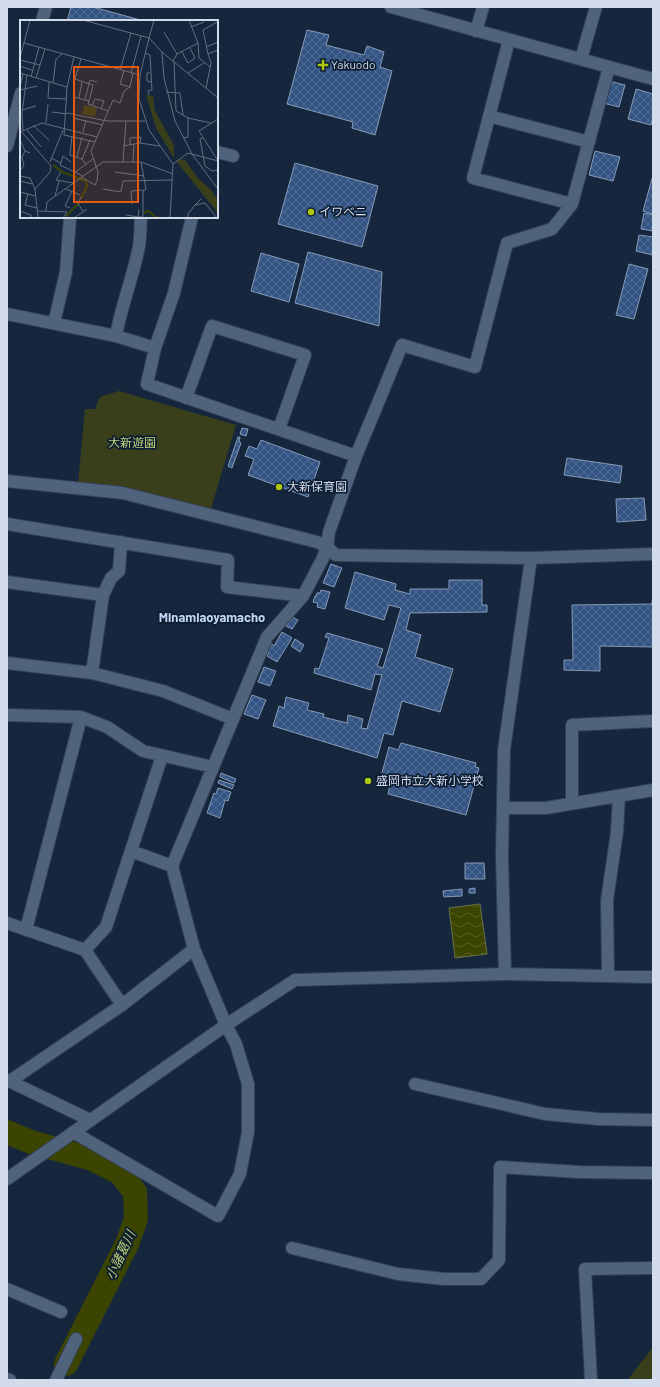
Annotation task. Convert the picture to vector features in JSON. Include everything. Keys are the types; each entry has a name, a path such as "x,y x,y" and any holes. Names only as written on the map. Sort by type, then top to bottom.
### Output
{"street":[{"path":"42,20 46,7"},
{"path":"391,7 653,79"},
{"path":"476,31 482,7"},
{"path":"581,59 596,7"},
{"path":"509,40 473,178 572,204"},
{"path":"73,1132 218,1216 240,1174 248,1132 248,1084 236,1044 226,1025 194,949 172,866 267,637 303,596 323,558 329,532 356,456 402,345 476,367 507,244 552,229 572,204 609,67"},
{"path":"7,146 16,130 20,100"},
{"path":"489,116 589,142"},
{"path":"218,152 233,156"},
{"path":"54,323 66,272 70,218"},
{"path":"116,336 119,317 139,250 142,218"},
{"path":"192,218 174,294 155,348 147,384 356,456"},
{"path":"7,314 116,336 155,348"},
{"path":"186,398 212,326 305,355 279,429"},
{"path":"7,480 123,493 317,542 326,547 336,556 531,558 653,554"},
{"path":"7,524 228,560 227,587 303,596"},
{"path":"92,673 103,595 111,578 119,571 121,542"},
{"path":"504,974 502,856 504,750 531,558"},
{"path":"7,582 103,595"},
{"path":"7,664 92,673 163,691 233,719"},
{"path":"7,715 81,718 107,727 143,751 213,767"},
{"path":"26,930 81,718"},
{"path":"572,803 572,725 653,721"},
{"path":"85,950 106,927 162,756"},
{"path":"503,808 546,808 653,790"},
{"path":"608,976 607,900 617,832 619,796"},
{"path":"131,851 172,866"},
{"path":"7,923 85,950 122,1005"},
{"path":"8,1080 122,1005 194,949"},
{"path":"7,1179 226,1025 295,980 504,974 653,977"},
{"path":"8,1080 90,1120"},
{"path":"415,1084 545,1114 598,1119 653,1120"},
{"path":"292,1248 398,1274 444,1279 481,1279 499,1260 500,1167 579,1172 653,1173"},
{"path":"591,1380 585,1269 653,1268"},
{"path":"7,1289 61,1312"},
{"path":"56,1380 76,1339"}],"green space":[{"name":"大新遊園","path":"119,391 236,425 210,512 78,484 85,409 95,409 100,397"},
{"path":"653,1347 653,1380 629,1380 629,1378"}],"water":[{"path":"480,904 487,954 455,958 449,908"}],"building":[{"path":"71,7 93,7 140,20 67,20"},
{"path":"307,30 329,35 326,45 364,55 367,46 384,52 380,67 392,71 375,135 352,128 353,122 287,104"},
{"path":"609,81 625,85 619,107 603,103"},
{"path":"636,89 653,94 653,117 651,125 628,119"},
{"path":"595,151 620,157 613,181 589,175"},
{"path":"295,163 378,186 362,247 278,224"},
{"path":"653,175 653,214 643,211"},
{"path":"644,213 653,215 653,231 641,229"},
{"path":"639,235 653,237 653,255 636,251"},
{"path":"308,252 382,272 379,326 295,303"},
{"path":"261,253 299,264 289,302 251,291"},
{"path":"629,264 648,269 634,319 616,315"},
{"path":"242,428 248,429 246,436 240,434"},
{"path":"238,437 240,437 239,442 241,443 232,468 228,466"},
{"path":"261,440 320,462 308,497 248,475 254,459 245,456 249,446 257,449"},
{"path":"567,458 622,466 620,483 564,475"},
{"path":"644,498 646,520 617,522 616,499"},
{"path":"331,564 342,568 334,587 323,583"},
{"path":"355,572 396,584 395,590 410,594 410,589 449,589 449,580 482,580 482,605 487,605 487,612 410,613 406,630 421,635 415,657 453,669 440,712 402,701 393,735 384,733 377,758 273,726 279,706 284,708 286,697 309,703 307,710 324,714 323,717 347,723 348,715 363,719 361,728 367,729 382,675 375,674 371,690 314,673 315,668 319,669 329,638 325,637 327,633 383,649 377,666 383,668 401,608 389,605 384,620 345,608"},
{"path":"321,590 330,592 325,609 317,607 318,603 313,602 317,593 320,593"},
{"path":"652,601 653,647 600,646 600,671 564,670 564,660 573,660 572,605 652,604"},
{"path":"292,617 298,620 292,629 286,626"},
{"path":"282,632 292,638 277,662 267,656 269,652 267,651 272,644 274,646"},
{"path":"295,639 304,645 300,652 291,646"},
{"path":"264,667 276,671 270,686 258,682"},
{"path":"252,695 266,700 258,719 244,714"},
{"path":"401,743 476,763 475,767 479,768 466,815 388,794 392,776 382,773 389,747 398,750"},
{"path":"221,773 236,779 234,783 220,777"},
{"path":"219,780 234,785 232,789 218,783"},
{"path":"218,788 231,792 228,801 225,800 220,818 207,813 214,793 216,794"},
{"path":"465,863 484,863 485,879 465,879"},
{"path":"475,888 475,893 469,893 469,889"},
{"path":"462,889 462,896 444,897 443,891"}],"waterway":[{"name":"小諸葛川","path":"7,1132 31,1142 92,1159 120,1173 135,1192 136,1219 127,1244 66,1364"}],"place":[{"name":"Yakuodo","path":"323,65"},
{"name":"イワベニ","path":"311,212"},
{"name":"大新保育園","path":"279,487"},
{"name":"盛岡市立大新小学校","path":"368,781"}],"district":[{"name":"Minamiaoyamacho","path":"212,617"}]}
